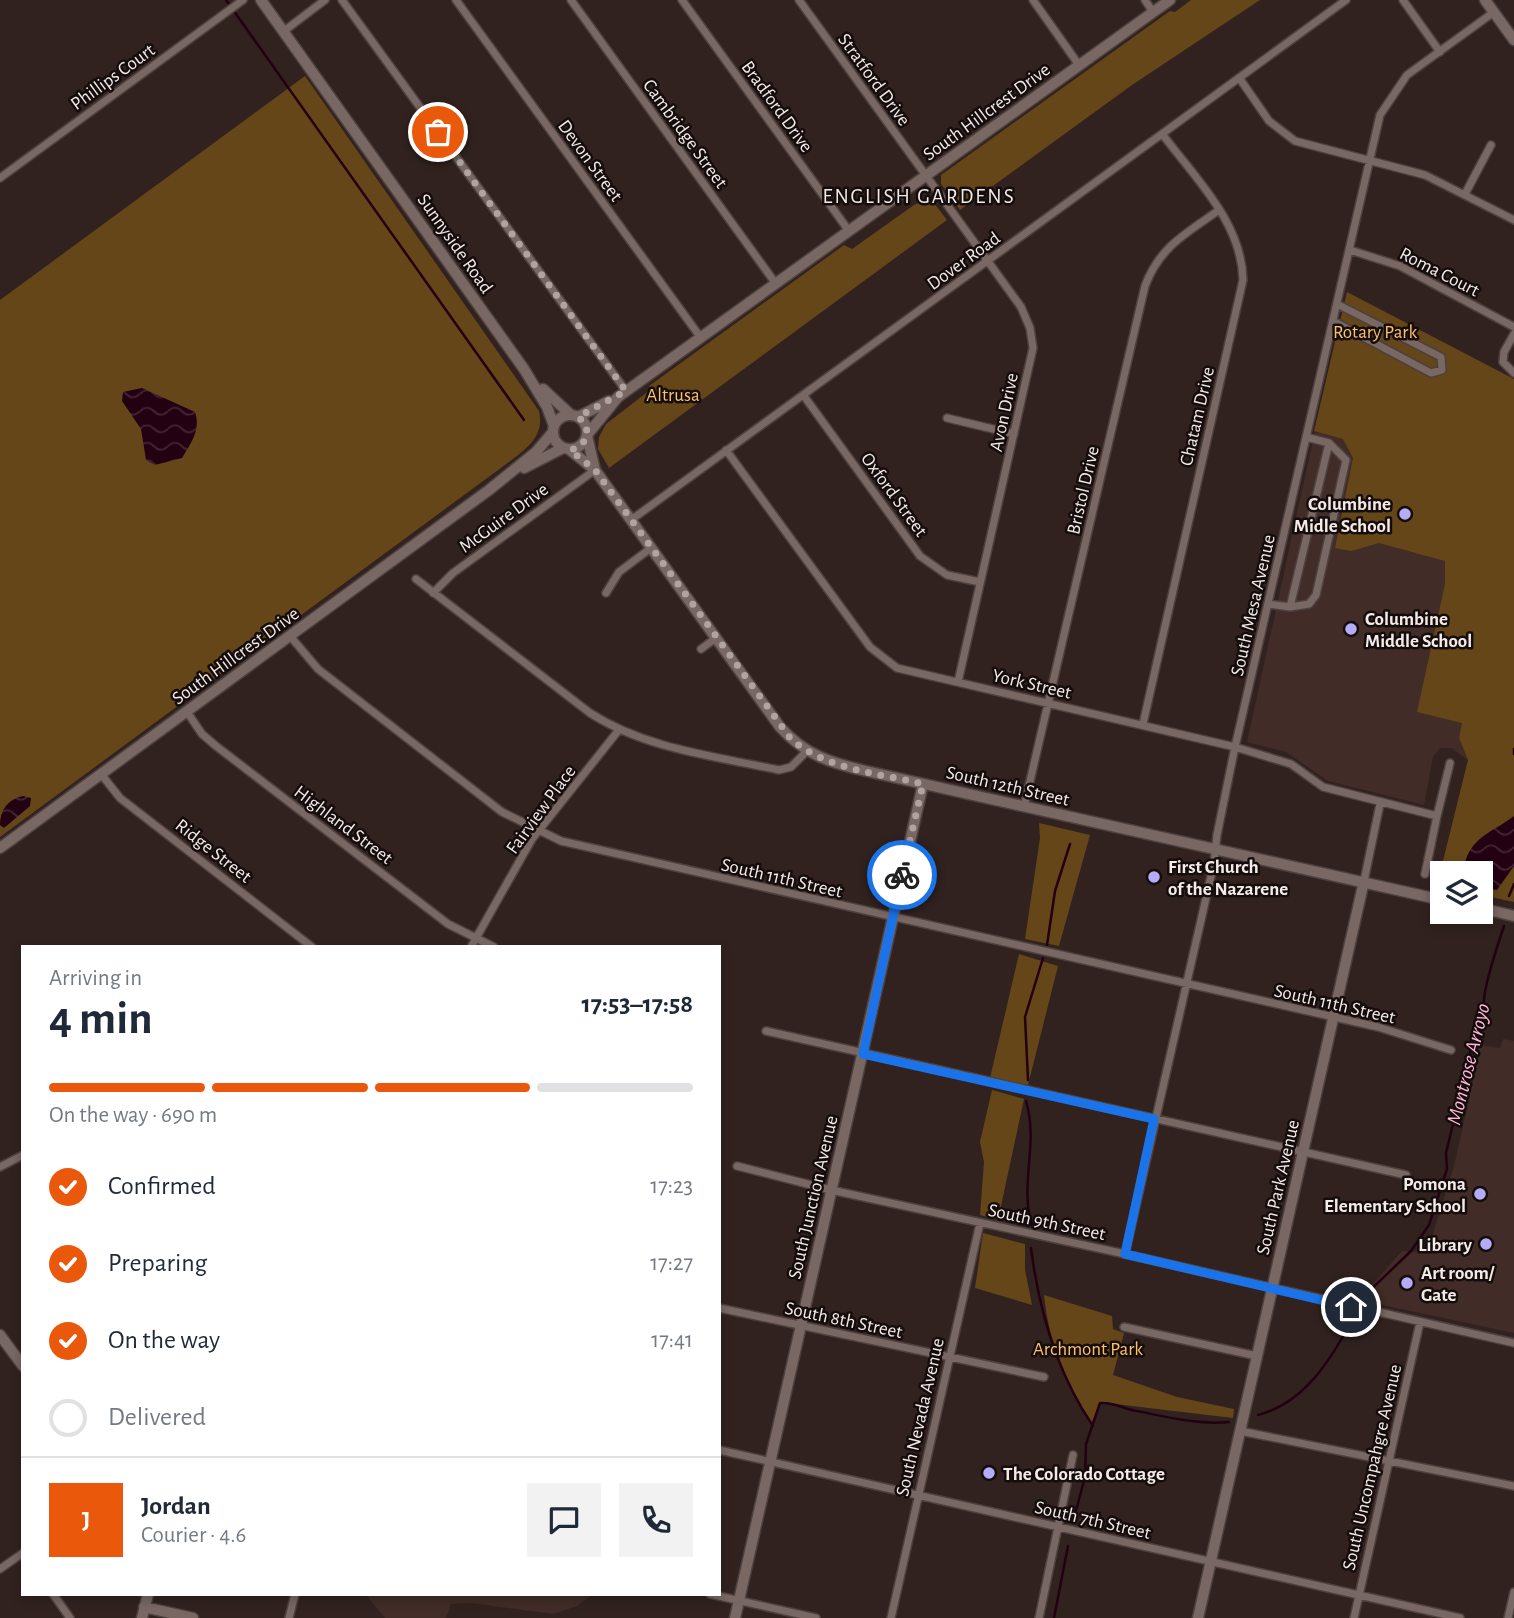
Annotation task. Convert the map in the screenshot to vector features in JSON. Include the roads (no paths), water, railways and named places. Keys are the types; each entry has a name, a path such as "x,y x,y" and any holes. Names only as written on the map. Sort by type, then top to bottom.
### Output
{"street":[{"name":"Phillips Court","path":"0,178 243,0"},
{"name":"Sunnyside Road","path":"261,0 524,369 547,407 553,429"},
{"path":"284,31 325,0"},
{"path":"342,0 622,394"},
{"name":"Devon Street","path":"456,0 702,338"},
{"name":"Cambridge Street","path":"571,0 776,284"},
{"name":"Bradford Drive","path":"682,0 849,231"},
{"name":"Stratford Drive","path":"799,0 926,176"},
{"path":"1032,0 1079,65"},
{"path":"1145,0 1153,12"},
{"name":"South Hillcrest Drive","path":"622,394 1170,0"},
{"name":"Dover Road","path":"631,520 1346,0"},
{"path":"1403,0 1440,51"},
{"path":"1485,0 1514,40"},
{"name":"South Mesa Avenue","path":"1125,1254 1187,984 1268,604 1380,115 1406,75 1494,12"},
{"path":"1240,79 1269,121 1295,141 1425,175 1514,220"},
{"name":"Chatam Drive","path":"1143,724 1243,280 1242,256 1234,233 1163,135"},
{"path":"1465,194 1492,145"},
{"name":"Avon Drive","path":"926,176 1021,307 1030,328 1032,348 958,682"},
{"name":"Bristol Drive","path":"1024,807 1145,286 1154,263 1170,244 1219,210"},
{"name":"Roma Court","path":"1350,250 1400,266 1514,327"},
{"path":"1333,321 1431,373 1442,370 1441,357 1337,304"},
{"path":"1514,334 1504,352 1503,362 1514,373"},
{"name":"Sunnyside Road","path":"524,369 554,403 574,416"},
{"path":"489,490 536,452 560,418 574,416 622,394"},
{"path":"489,490 566,449 580,447 622,394"},
{"name":"Oxford Street","path":"804,396 920,556 947,575 980,582"},
{"path":"574,416 586,425 595,470"},
{"path":"947,418 1014,434"},
{"path":"416,579 590,713 618,731 657,744 779,770 791,767 806,752 780,727 595,470 554,440 553,429"},
{"path":"1268,604 1290,607 1309,604 1316,595 1346,460 1339,450 1329,443 1307,437"},
{"path":"1290,607 1329,443"},
{"name":"York Street","path":"726,450 870,647 883,660 897,668 1236,747 1291,764 1323,787 1380,804 1437,816"},
{"name":"McGuire Drive","path":"433,593 453,573 595,470"},
{"name":"South Hillcrest Drive","path":"0,848 489,490"},
{"path":"606,593 618,572 651,548"},
{"name":"South 11th Street","path":"290,636 318,669 502,812 538,832 583,848 1412,1036 1451,1050"},
{"path":"701,649 716,638"},
{"name":"Highland Street","path":"187,712 216,746 473,943"},
{"name":"Fairview Place","path":"473,943 538,832 618,731"},
{"name":"South 12th Street","path":"806,752 831,763 1430,897"},
{"path":"1425,874 1450,763"},
{"name":"Ridge Street","path":"101,774 120,798 309,945"},
{"name":"South Junction Avenue","path":"735,1618 923,784"},
{"name":"South Park Avenue","path":"1198,1618 1380,804"},
{"path":"1493,911 1514,916"},
{"path":"766,1031 1406,1175"},
{"path":"0,1167 21,1156"},
{"name":"South 9th Street","path":"737,1166 831,1190 1514,1343"},
{"name":"South Nevada Avenue","path":"891,1618 980,1223"},
{"name":"South 8th Street","path":"721,1308 948,1359 1044,1377"},
{"name":"South Uncompahgre Avenue","path":"1354,1618 1420,1322"},
{"path":"1124,1326 1257,1356"},
{"path":"0,1335 21,1363"},
{"path":"1240,1431 1514,1486"},
{"name":"South 7th Street","path":"721,1450 1460,1618"},
{"path":"1039,1618 1073,1455"},
{"path":"0,1569 21,1554"},
{"path":"1508,1618 1514,1592"},
{"path":"54,1596 70,1618"},
{"path":"289,1618 294,1596"},
{"path":"718,1596 816,1618"},
{"path":"143,1612 193,1618"}],"water":[{"path":"142,388 195,412 196,431 182,458 155,465 146,460 141,429 122,401 123,392"},
{"path":"23,796 31,798 30,806 4,828 0,825 3,810 13,800"},
{"path":"1514,816 1514,866 1497,890 1493,890 1493,861 1466,861 1471,849 1483,837"}],"waterway":[{"path":"226,0 524,420"},
{"name":"Montrose Arroyo","path":"1514,749 1514,754"},
{"path":"1047,945 1055,891 1070,844"},
{"name":"Montrose Arroyo","path":"1509,896 1514,884"},
{"name":"Montrose Arroyo","path":"1361,1299 1411,1251 1429,1225 1447,1169 1446,1153 1472,1045 1472,1033 1481,1018 1489,975 1504,926"},
{"path":"1028,1080 1025,1017 1043,958"},
{"path":"1026,1101 1031,1133 1027,1195 1032,1225"},
{"path":"1031,1248 1051,1341 1069,1385 1093,1426"},
{"name":"Montrose Arroyo","path":"1258,1415 1290,1401 1303,1390 1326,1364 1353,1319"},
{"name":"Montrose Arroyo","path":"1074,1518 1085,1477 1086,1444 1100,1403 1183,1420 1229,1422"},
{"name":"Montrose Arroyo","path":"1054,1618 1068,1546"}],"place":[{"name":"Columbine Midle School","path":"1405,514"},
{"name":"Columbine Middle School","path":"1351,629"},
{"name":"First Church of the Nazarene","path":"1154,877"},
{"name":"Pomona Elementary School","path":"1480,1194"},
{"name":"Library","path":"1486,1244"},
{"name":"Art room/ Gate","path":"1407,1283"},
{"name":"The Colorado Cottage","path":"989,1473"}],"district":[{"name":"ENGLISH GARDENS","path":"919,196"}],"park label":[{"name":"Rotary Park","path":"1375,331"},
{"name":"Altrusa","path":"673,394"},
{"name":"Archmont Park","path":"1088,1348"}]}
